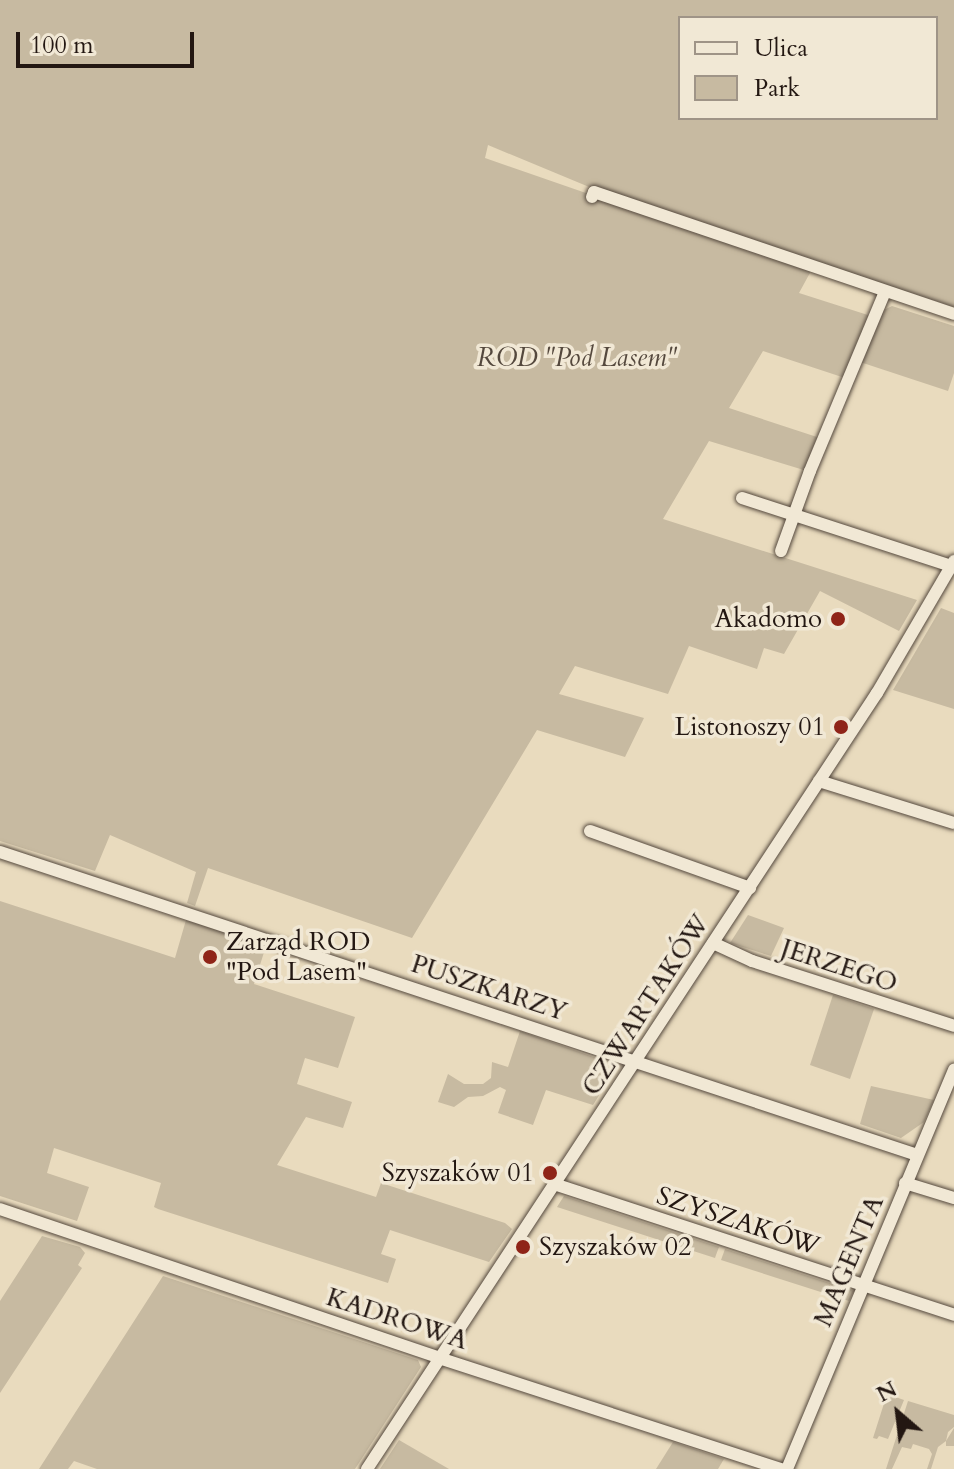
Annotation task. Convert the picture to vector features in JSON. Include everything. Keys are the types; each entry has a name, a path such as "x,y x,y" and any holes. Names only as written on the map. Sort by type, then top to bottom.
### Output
{"street":[{"path":"592,197 594,192 767,254 954,314"},
{"path":"781,551 885,292"},
{"path":"742,498 952,564"},
{"name":"CZWARTAKÓW","path":"367,1469 877,693 952,564"},
{"path":"819,781 954,823"},
{"path":"590,831 750,888"},
{"name":"PUSZKARZY","path":"0,852 917,1155"},
{"name":"JERZEGO","path":"713,943 752,961 954,1026"},
{"name":"MAGENTA","path":"784,1469 954,1070"},
{"path":"905,1183 954,1198"},
{"name":"SZYSZAKÓW","path":"554,1184 954,1315"},
{"name":"KADROWA","path":"0,1209 439,1358 784,1469"}],"green space":[{"name":"ROD \"Pod Lasem\"","path":"0,0 954,0 954,307 594,189 488,145 485,158 811,271 799,293 871,316 845,378 763,351 729,408 820,438 807,471 709,441 663,519 917,600 899,631 820,591 784,654 764,648 757,669 689,646 668,694 575,666 559,694 644,718 625,757 537,730 412,938 208,868 195,906 187,903 196,872 110,835 95,871 0,841"},
{"path":"892,306 954,326 954,373 948,391 860,362 882,311"},
{"path":"941,608 954,613 954,709 893,690"},
{"path":"0,901 175,958 186,920 266,946 254,984 355,1017 338,1068 305,1058 297,1084 352,1102 343,1128 306,1117 277,1165 376,1197 381,1183 505,1223 512,1229 489,1262 390,1230 381,1254 396,1259 388,1283 158,1209 154,1207 161,1183 54,1148 47,1173 89,1187 77,1221 0,1196"},
{"path":"748,915 784,928 771,956 730,943"},
{"path":"833,995 874,1009 850,1079 810,1065"},
{"path":"520,1031 602,1060 613,1073 593,1105 546,1090 533,1125 498,1113 506,1090 500,1087 483,1096 468,1097 454,1107 438,1102 448,1074 464,1084 483,1084 491,1078 492,1062 508,1067"},
{"path":"871,1086 934,1100 924,1122 901,1138 860,1124"},
{"path":"564,1196 719,1247 715,1258 557,1207"},
{"path":"42,1236 80,1247 85,1253 78,1265 82,1268 0,1393 0,1301"},
{"path":"725,1249 854,1291 849,1301 721,1260"},
{"path":"163,1276 418,1360 421,1367 355,1469 97,1469 74,1461 68,1469 39,1469"},
{"path":"887,1394 904,1400 888,1439 873,1438"},
{"path":"908,1401 954,1415 954,1427 948,1432 946,1441 938,1447 931,1469 927,1469 932,1454 929,1449 913,1444 911,1449 902,1447 892,1469 886,1469"},
{"path":"954,1428 954,1446 946,1446"},
{"path":"399,1440 449,1469 380,1469"},
{"path":"673,1442 724,1459 718,1469 656,1469"}],"place":[{"name":"Akadomo","path":"838,619"},
{"name":"Listonoszy 01","path":"841,727"},
{"name":"Zarząd ROD \"Pod Lasem\"","path":"210,957"},
{"name":"Szyszaków 01","path":"550,1173"},
{"name":"Szyszaków 02","path":"523,1247"}]}
